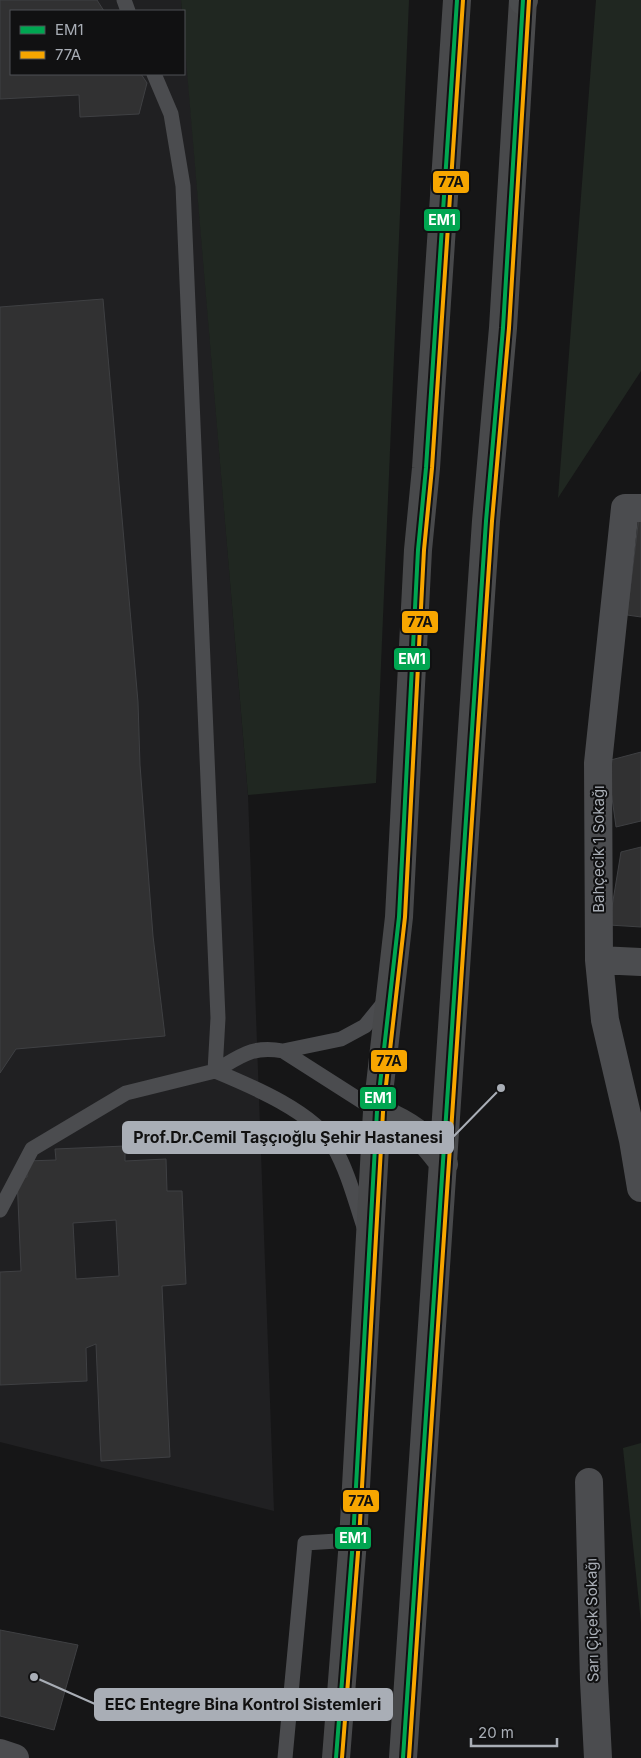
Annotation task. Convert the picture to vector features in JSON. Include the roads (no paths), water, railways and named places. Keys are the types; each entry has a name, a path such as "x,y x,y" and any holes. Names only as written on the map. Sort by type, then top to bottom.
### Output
{"main road":[{"path":"336,1758 353,1540 376,1111 399,917 418,550 426,468 457,0"},
{"path":"403,1758 484,541 503,328 523,0"},
{"path":"376,1111 406,1123 418,1133 444,1164"}],"street":[{"name":"Bahçecik 1 Sokağı","path":"633,508 598,763 599,960 605,1020 633,1140 641,1188"},
{"path":"599,960 641,962"},
{"name":"Sarı Çiçek Sokağı","path":"589,1482 598,1758"},
{"path":"0,1753 15,1758"}],"lane":[{"path":"154,75 171,114 183,186 218,1018 215,1070"},
{"path":"0,1210 32,1149 126,1093 215,1070 249,1050 267,1048 284,1051 341,1039 365,1026 391,994"},
{"path":"284,1051 376,1111"},
{"path":"215,1070 285,1104 315,1126 333,1145 346,1172 369,1240"},
{"path":"285,1758 304,1543 353,1540"}],"place":[{"name":"Prof.Dr.Cemil Taşçıoğlu Şehir Hastanesi","path":"501,1088"},
{"name":"EEC Entegre Bina Kontrol Sistemleri","path":"34,1677"}]}
